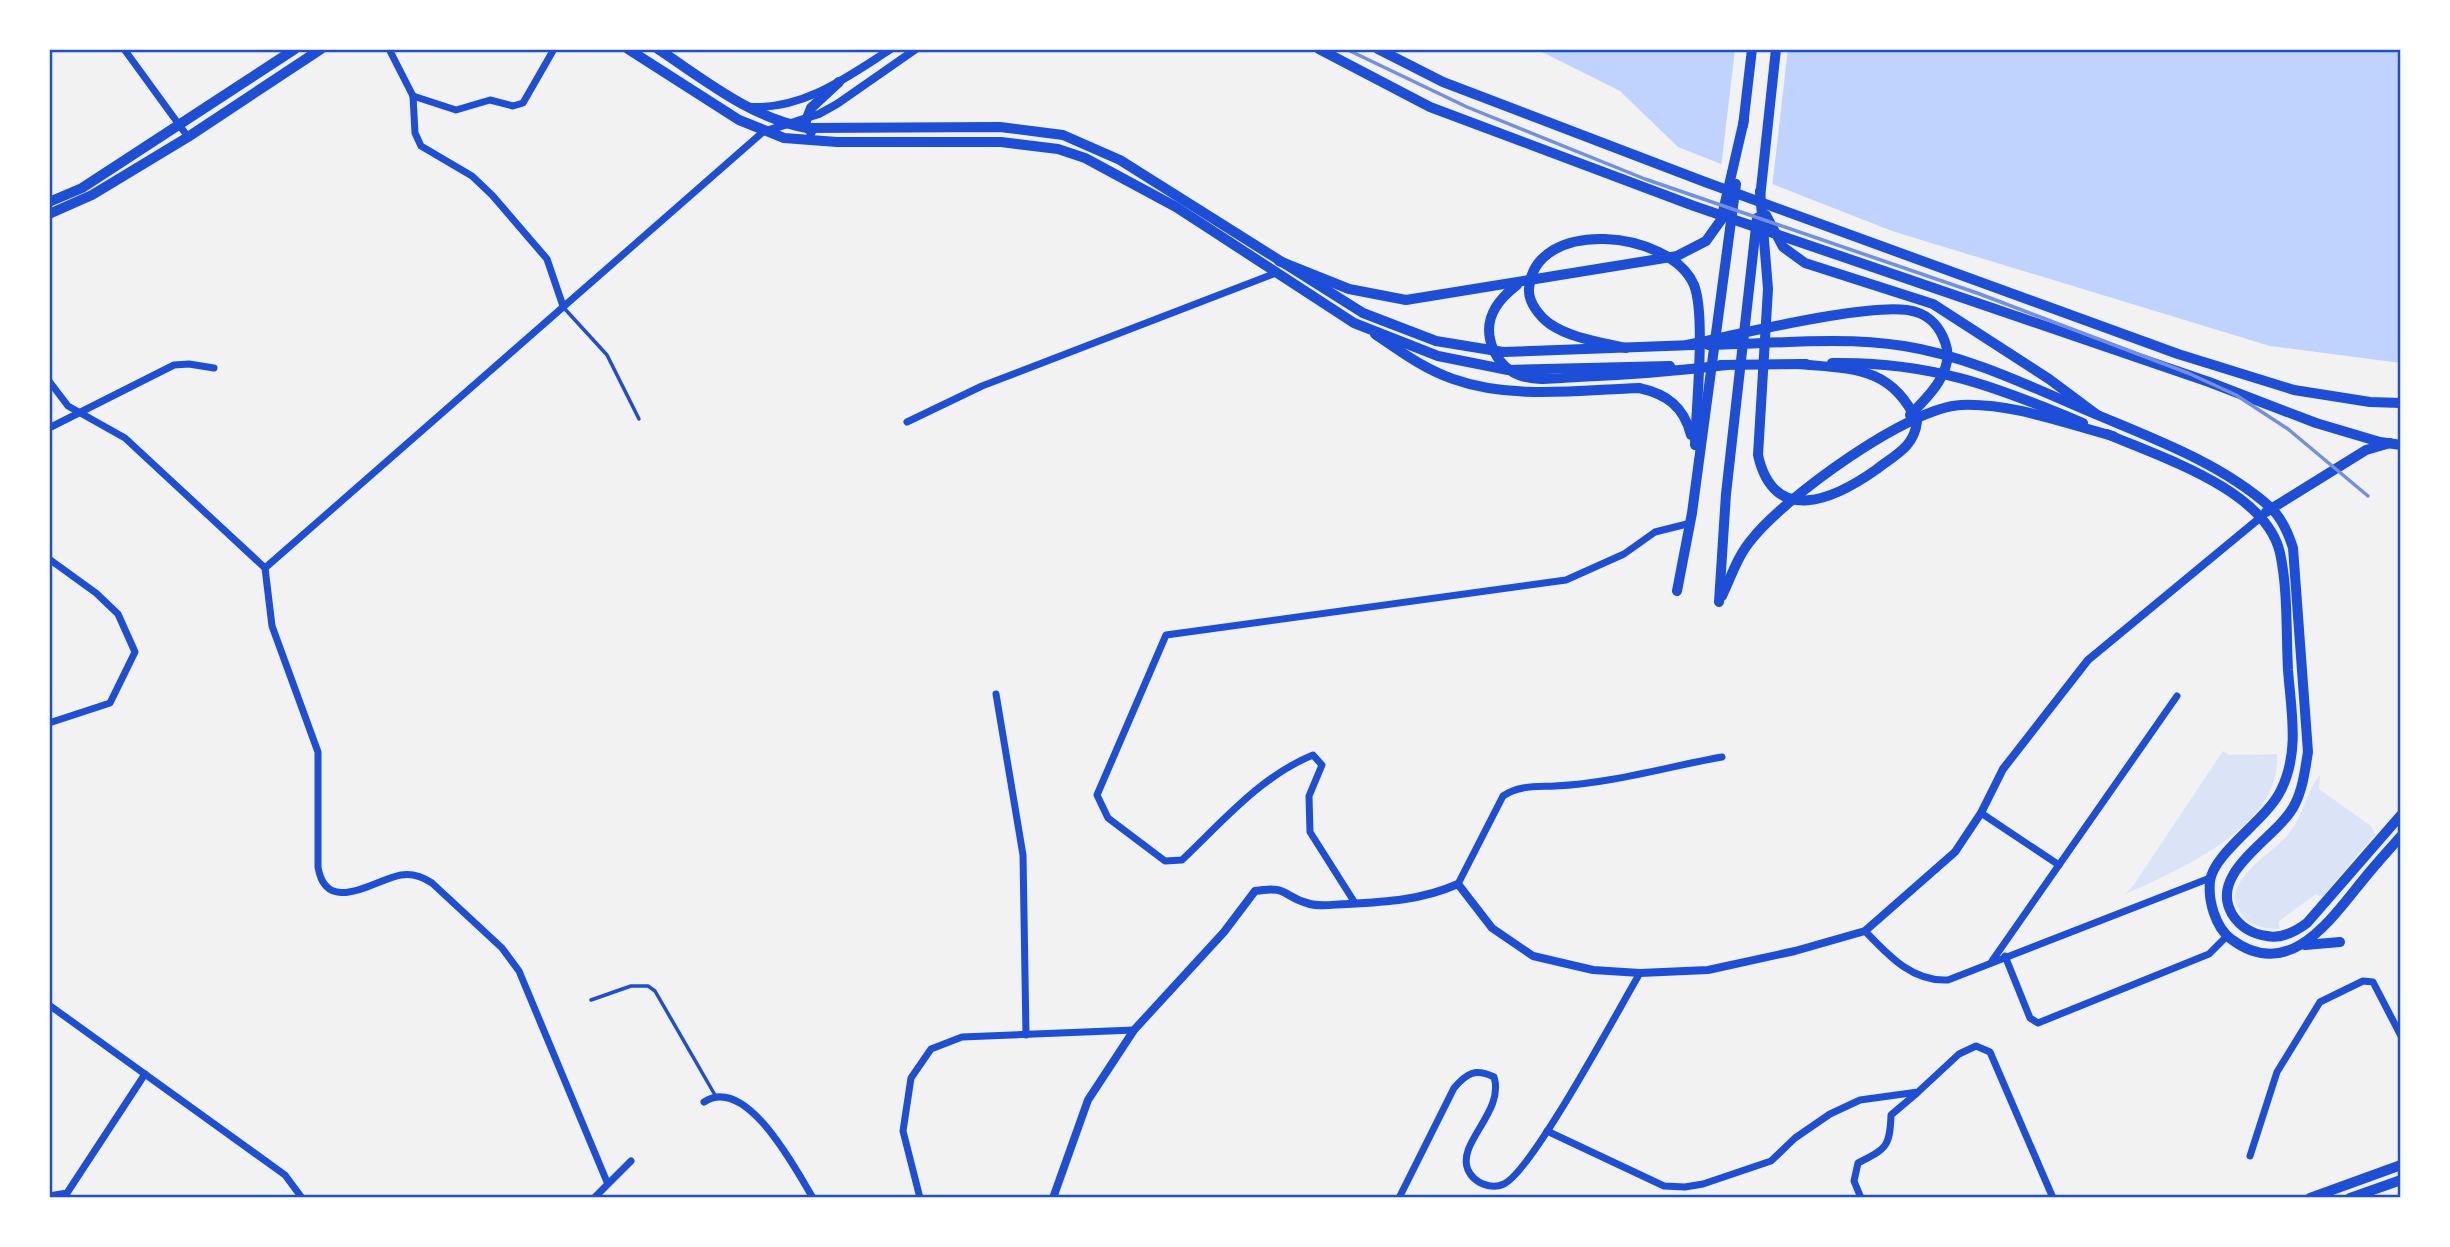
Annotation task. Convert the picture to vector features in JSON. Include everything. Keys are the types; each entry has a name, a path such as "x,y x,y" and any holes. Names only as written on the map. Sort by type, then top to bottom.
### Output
{"main road":[{"path":"49,202 82,188 295,49"},
{"path":"49,214 92,195 188,137 321,49"},
{"path":"628,49 739,120 763,132 797,140 837,142 1001,142 1058,149 1085,158 1176,207 1414,361 1453,380 1524,391 1648,390 1669,398 1688,421 1695,450"},
{"path":"659,49 746,107 786,125 1000,127 1063,135 1119,160 1363,313 1436,341 1503,352 1687,345 1884,344 1952,358 2006,376 2095,414 2222,473 2271,508 2288,533 2295,564 2308,752 2303,782 2295,804 2282,825 2241,863 2231,876 2227,889 2228,906 2243,927 2256,934 2285,935 2307,923 2401,815"},
{"path":"1319,49 1430,107 1682,201 2209,382 2316,423 2380,442 2401,443"},
{"path":"1378,49 1443,82 1667,168 2178,354 2294,390 2370,402 2401,403"},
{"path":"1677,591 1692,518 1752,49"},
{"path":"1776,49 1726,494 1719,602 1751,540 1774,514 1901,425 1928,411 1959,405 1990,406 2113,436"},
{"path":"806,124 811,108 839,82"},
{"path":"1279,261 1365,294 1406,300 1427,299 1677,256 1706,241 1721,220 1744,120"},
{"path":"806,124 814,135 837,142"},
{"path":"1760,191 1768,223 1783,247 1805,264 1933,304 2049,379 2095,414"},
{"path":"1760,191 1768,289 1758,455 1763,477 1778,493 1807,501 1828,498 1847,490 1910,445 1916,434 1917,422 1909,405 1887,382 1872,374 1848,368 1798,364"},
{"path":"1626,348 1579,337 1549,324 1536,310 1529,294 1531,273 1546,254 1564,244 1600,239 1629,242 1667,255 1686,270 1695,288 1699,314 1696,484"},
{"path":"1520,283 1500,300 1490,320 1494,352 1508,369 1518,375 1540,379 1647,375 1727,365"},
{"path":"1687,345 1774,327 1894,309 1916,311 1932,321 1947,346 1947,362 1940,380 1928,397 1901,425"},
{"path":"1375,334 1438,356 1508,370 1862,363 1959,372 1960,366 1952,358"},
{"path":"1926,369 2004,389 2113,436 2217,484 2261,517 2276,541 2281,563 2293,752 2282,788 2273,806 2221,859 2210,878 2215,917 2227,936 2254,951 2278,951 2301,945 2340,942"},
{"path":"2261,517 2315,479 2366,450 2401,443"},
{"path":"2301,945 2321,932 2401,836"},
{"path":"2307,923 2320,923 2321,932"},
{"path":"2310,1198 2401,1165"},
{"path":"2350,1198 2401,1180"}],"street":[{"path":"124,49 188,137"},
{"path":"389,49 413,96 415,133 421,146 472,176 492,195 547,258 563,306"},
{"path":"413,96 456,110 490,100 513,106 523,103 554,49"},
{"path":"746,107 790,105 839,82 891,49"},
{"path":"806,124 916,49"},
{"path":"265,568 763,132 786,125"},
{"path":"907,422 982,386 1276,274"},
{"path":"49,428 174,365 188,363 215,368"},
{"path":"49,381 68,406 125,438 265,568 272,626 318,752 318,867 322,879 333,889 352,892 397,876 418,876 432,883 502,948 527,984 607,1182"},
{"path":"1458,884 1492,929 1533,956 1571,967 1640,973 1708,970 1807,949 1865,932 1955,852 1981,813 2003,769 2088,660 2261,517"},
{"path":"1355,903 1310,832 1309,796 1322,765 1313,755 1296,762 1260,786 1182,860 1165,861 1108,818 1097,795 1166,635 1566,580 1624,554 1655,532 1692,518"},
{"path":"49,559 96,593 118,614 135,652 110,702 49,723"},
{"path":"996,694 1023,855 1026,1035"},
{"path":"1992,961 2177,696"},
{"path":"1053,1198 1088,1100 1134,1030 1224,932 1255,891 1276,887 1311,905 1415,898 1436,894 1458,884 1503,796 1514,788 1583,785 1629,778 1722,757"},
{"path":"1981,813 2059,865"},
{"path":"1865,932 1896,962 1933,981 1948,980 2210,878"},
{"path":"2005,956 2030,1018 2038,1023 2209,954 2227,936"},
{"path":"1399,1198 1454,1088 1467,1073 1482,1071 1494,1077 1498,1090 1495,1102 1466,1156 1466,1168 1473,1179 1485,1186 1503,1184 1516,1173 1547,1131 1640,973"},
{"path":"2250,1156 2277,1072 2320,1002 2363,981 2373,982 2401,1036"},
{"path":"49,1005 285,1175 302,1198"},
{"path":"920,1198 903,1131 911,1077 931,1049 962,1038 1134,1030"},
{"path":"1861,1198 1854,1181 1858,1163 1883,1150 1890,1139 1891,1115 1959,1054 1976,1046 1990,1052 2053,1198"},
{"path":"49,1196 67,1193 145,1074"},
{"path":"1547,1131 1664,1186 1685,1187 1771,1161 1795,1138 1821,1120 1860,1100 1918,1093"},
{"path":"704,1102 715,1095 728,1095 755,1115 786,1153 813,1198"},
{"path":"594,1198 607,1182 631,1161"}],"lane":[{"path":"563,306 607,355 639,419"},
{"path":"591,1000 631,986 648,986 655,991 715,1095"}],"shaded area":[{"path":"2223,751 2229,755 2277,754 2274,780 2263,803 2245,824 2223,842 2171,873 2124,895 2133,886"},
{"path":"2320,775 2319,789 2371,826 2375,834 2322,897 2316,894 2278,922 2280,929 2263,928 2250,922 2241,913 2234,897 2238,886 2251,868 2293,828"}],"water":[{"path":"1536,49 2401,49 2401,363 2270,346 1892,231 1678,147 1620,91"}],"pier":[{"path":"1735,49 1788,49 1772,188 1721,168"}],"railway":[{"path":"1346,49 1467,107 1645,179 1977,293 2188,373 2236,395 2288,429 2368,496"}]}
